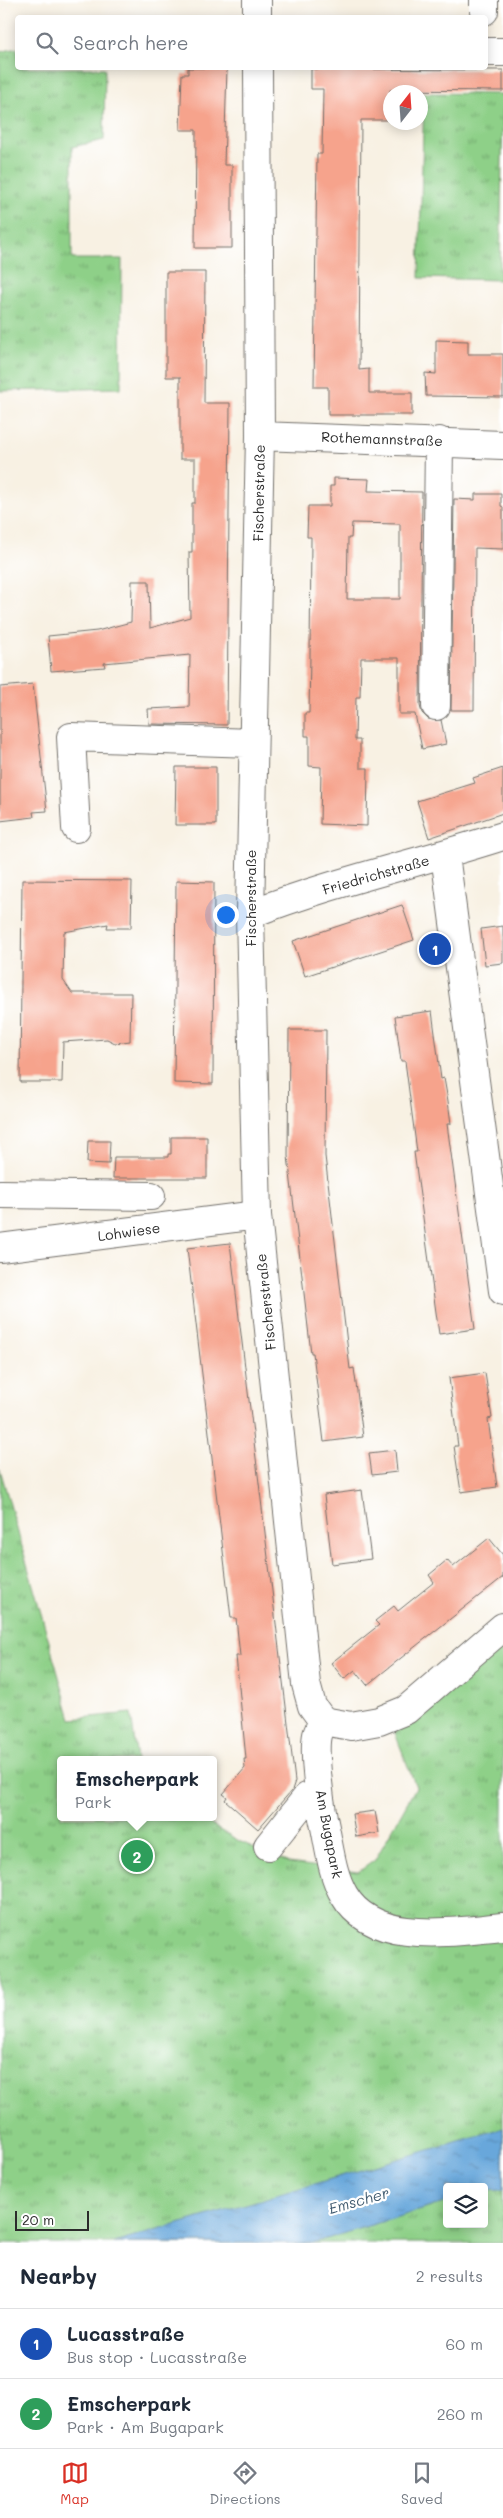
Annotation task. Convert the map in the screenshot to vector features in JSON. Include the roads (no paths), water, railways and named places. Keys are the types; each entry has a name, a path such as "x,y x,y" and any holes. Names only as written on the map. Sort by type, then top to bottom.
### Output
{"street":[{"path":"257,0 257,15"},
{"path":"488,52 503,52"},
{"name":"Fischerstraße","path":"258,70 260,436 250,914 257,1214 306,1684 312,1706 323,1721"},
{"name":"Rothemannstraße","path":"260,436 440,441 503,445"},
{"path":"436,706 440,441"},
{"path":"76,828 71,737 254,743"},
{"name":"Friedrichstraße","path":"250,914 281,902 445,855 503,836"},
{"path":"445,855 503,1291"},
{"path":"0,1194 151,1196"},
{"name":"Lohwiese","path":"0,1248 257,1214"},
{"path":"323,1721 351,1726 379,1721 406,1710 503,1627"},
{"name":"Am Bugapark","path":"323,1721 316,1735 319,1797 337,1881 345,1897 356,1909 385,1926 403,1932 422,1933 503,1927"},
{"path":"268,1846 307,1797 319,1797"}],"water":[{"name":"Emscher","path":"503,2128 503,2190 488,2191 488,2183 443,2183 443,2203 312,2243 114,2243"}],"place":[{"name":"Lucasstraße","path":"435,949"},
{"name":"Emscherpark","path":"137,1856"}]}
